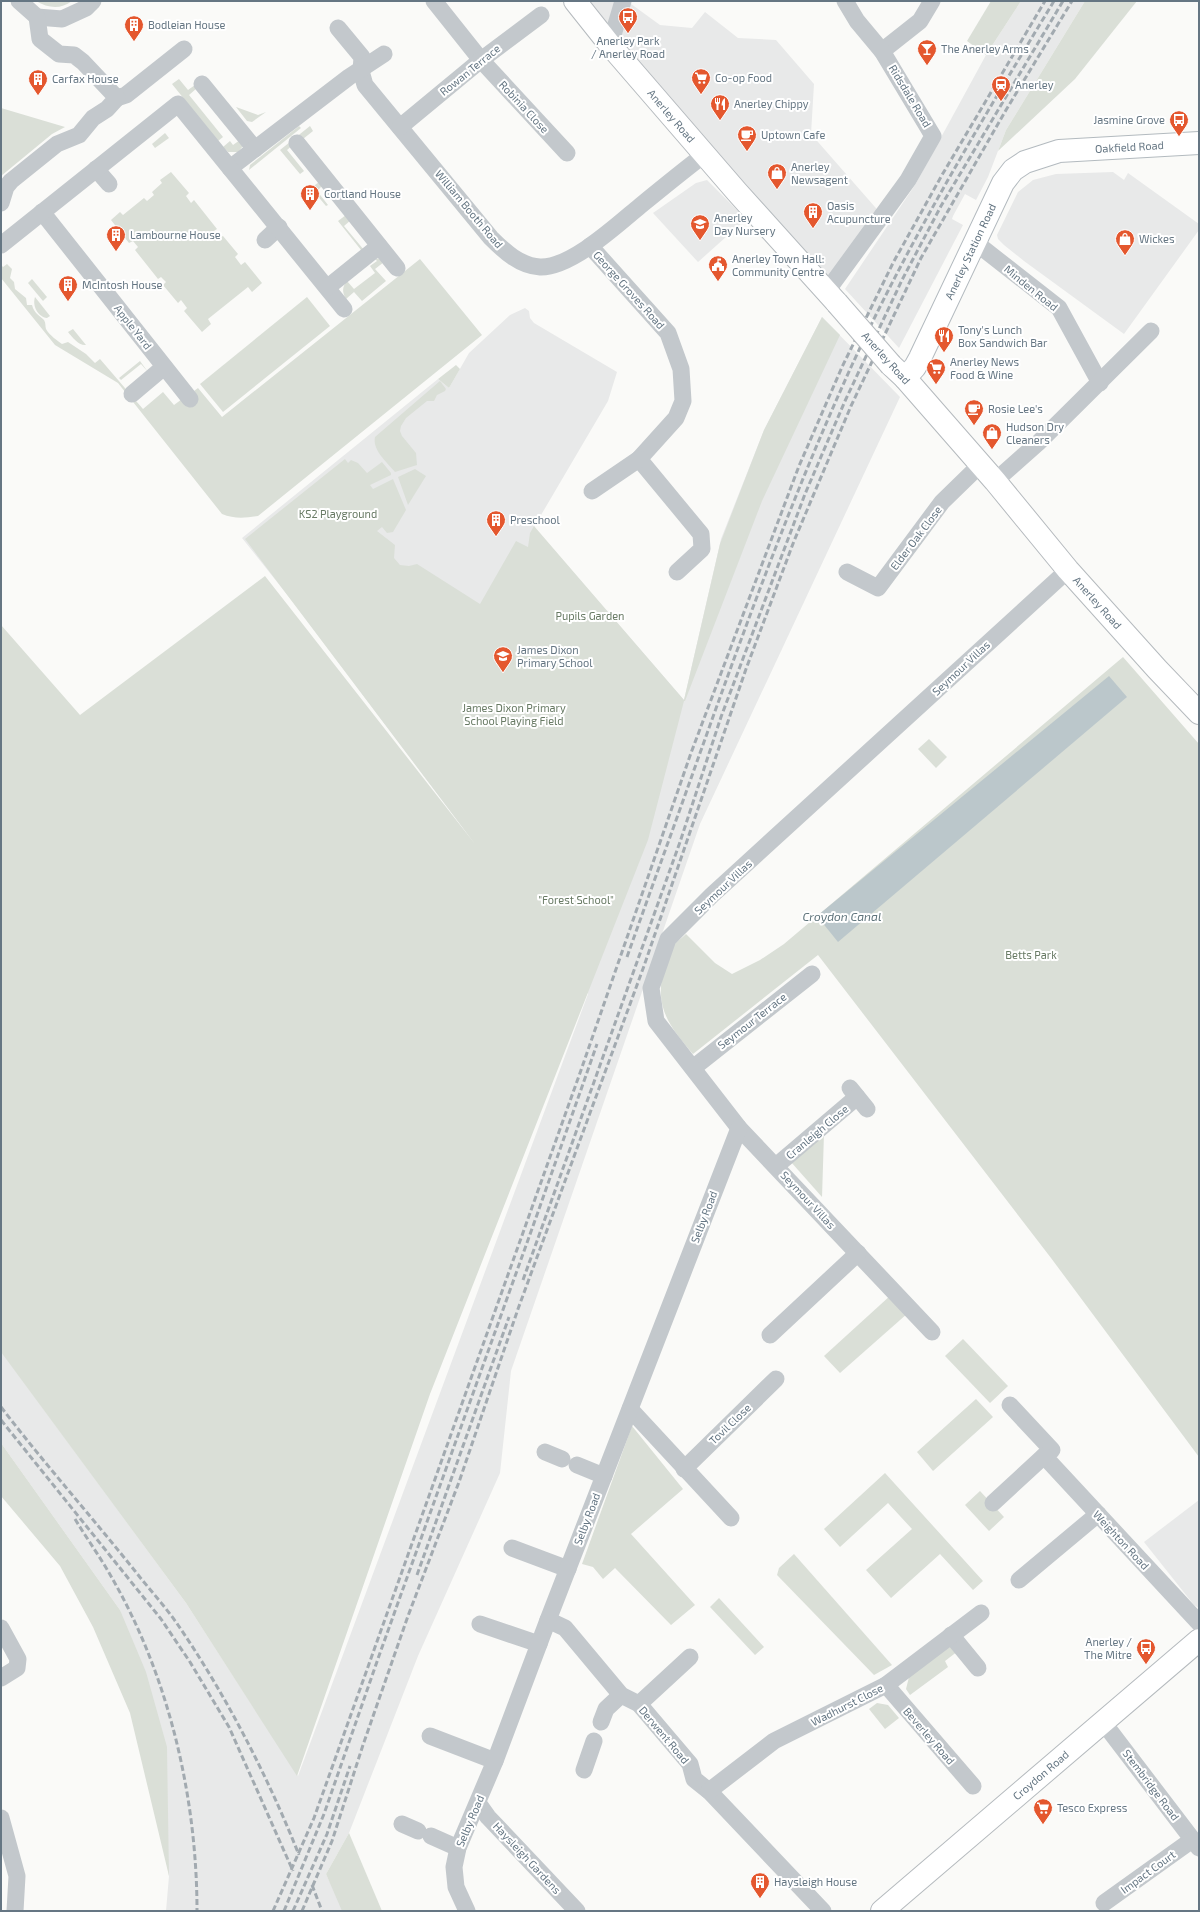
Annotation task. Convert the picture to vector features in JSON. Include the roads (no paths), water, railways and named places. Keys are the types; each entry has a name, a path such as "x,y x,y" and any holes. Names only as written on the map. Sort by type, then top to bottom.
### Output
{"main road":[{"name":"Anerley Road","path":"575,1 705,154 995,481 1068,570 1157,669 1199,713"},
{"name":"Oakfield Road","path":"1059,151 1199,143"},
{"name":"Anerley Station Road","path":"898,371 915,367 976,243 1003,183 1013,170 1025,162 1059,151"},
{"name":"Croydon Road","path":"882,1911 1199,1640"}],"street":[{"path":"19,1 37,17 62,19 86,8 93,1"},
{"name":"Robinia Close","path":"434,1 481,60 567,153"},
{"path":"610,44 623,1"},
{"name":"Ridsdale Road","path":"832,297 908,180 933,136 882,51 857,21 845,1"},
{"path":"882,51 920,21 932,1"},
{"name":"Rowan Terrace","path":"400,127 481,60 541,15"},
{"path":"37,17 40,39 59,54 74,55 83,62 117,98"},
{"name":"William Booth Road","path":"338,28 362,57 361,71 365,85 474,217 505,252 518,260 540,267 552,266 563,262 590,246 705,154"},
{"path":"1,203 6,186 11,180 57,144 79,135 93,118 107,108 117,98 126,95 184,49"},
{"path":"230,168 348,77 361,71 384,54"},
{"path":"202,84 255,149"},
{"path":"1,245 178,104 328,287 344,309"},
{"path":"297,143 397,268"},
{"path":"96,169 109,184"},
{"name":"Apple Yard","path":"42,212 190,399"},
{"path":"264,240 279,227"},
{"name":"Minden Road","path":"976,243 1059,308 1100,383"},
{"path":"328,287 379,246"},
{"name":"George Groves Road","path":"590,246 668,333 681,369 682,401 676,418 639,459 592,491"},
{"path":"995,481 1038,443 1151,331"},
{"path":"132,394 164,367"},
{"path":"639,459 701,534 702,549 677,572"},
{"name":"Elder Oak Close","path":"847,572 878,588 942,502 980,465"},
{"name":"Seymour Villas","path":"932,1332 739,1128 656,1021 651,988 668,939 712,895 1068,570"},
{"name":"Seymour Terrace","path":"693,1068 812,974"},
{"name":"Cranleigh Close","path":"776,1166 858,1098"},
{"name":"Selby Road","path":"467,1911 456,1887 454,1867 458,1848 495,1761 568,1568 739,1128"},
{"path":"770,1335 858,1253"},
{"name":"Tovil Close","path":"684,1469 776,1379"},
{"path":"994,1503 1052,1450 1010,1405"},
{"path":"630,1409 731,1518"},
{"path":"545,1452 604,1476"},
{"name":"Weighton Road","path":"1044,1456 1199,1623"},
{"path":"1019,1580 1098,1514"},
{"path":"512,1548 568,1568"},
{"name":"Wadhurst Close","path":"709,1792 774,1741 886,1685 981,1613"},
{"name":"Derwent Road","path":"548,1620 565,1628 621,1695 639,1704 690,1764 694,1779 709,1792 823,1911"},
{"path":"480,1624 539,1644"},
{"path":"1,1628 18,1659 17,1668 1,1678"},
{"path":"951,1635 978,1668"},
{"path":"639,1704 690,1657"},
{"name":"Beverley Road","path":"886,1685 973,1786"},
{"path":"601,1722 606,1709 621,1695"},
{"name":"Stembridge Road","path":"1104,1722 1196,1844"},
{"path":"430,1736 495,1761"},
{"path":"584,1770 594,1741"},
{"name":"Haysleigh Gardens","path":"478,1803 488,1817 577,1911"},
{"path":"1,1818 17,1876 15,1911"},
{"path":"402,1824 458,1848"},
{"name":"Impact Court","path":"1104,1903 1196,1844"}],"water":[{"name":"Croydon Canal","path":"1109,676 1127,697 838,942 817,916"}],"railway":[{"path":"273,1911 314,1818 580,1073 691,753 799,466 842,367 893,263 942,175 1045,1"},
{"path":"627,957 753,606 810,461 852,365 874,318 922,226 1000,90 1054,1"},
{"path":"523,1280 680,842 721,717 805,494 845,401 902,280 941,206 1063,1"},
{"path":"302,1911 332,1841 363,1745 408,1616 459,1482 518,1309 644,966 746,669 794,541 851,406 921,258 1006,110 1072,1"},
{"path":"284,1911 324,1814 597,1044"},
{"path":"417,1575 509,1317"},
{"path":"1,1407 162,1604 196,1652 229,1708 260,1766 299,1855"},
{"path":"1,1420 161,1619 190,1662 229,1727 293,1871"},
{"path":"75,1519 108,1571 132,1616 164,1697 176,1739 192,1825 196,1868 197,1911"},
{"path":"293,1911 327,1834 350,1766"},
{"path":"312,1885 322,1911"}],"place":[{"name":"Anerley Park / Anerley Road","path":"628,34"},
{"name":"Bodleian House","path":"134,42"},
{"name":"The Anerley Arms","path":"927,66"},
{"name":"Co-op Food","path":"701,95"},
{"name":"Carfax House","path":"38,96"},
{"name":"Anerley","path":"1001,102"},
{"name":"Anerley Chippy","path":"720,121"},
{"name":"Jasmine Grove","path":"1179,137"},
{"name":"Uptown Cafe","path":"747,152"},
{"name":"Anerley Newsagent","path":"777,190"},
{"name":"Cortland House","path":"310,211"},
{"name":"Oasis Acupuncture","path":"813,229"},
{"name":"Anerley Day Nursery","path":"700,241"},
{"name":"Lambourne House","path":"116,252"},
{"name":"Wickes","path":"1125,256"},
{"name":"Anerley Town Hall: Community Centre","path":"718,282"},
{"name":"McIntosh House","path":"68,302"},
{"name":"Tony's Lunch Box Sandwich Bar","path":"944,353"},
{"name":"Anerley News Food & Wine","path":"936,385"},
{"name":"Rosie Lee's","path":"974,426"},
{"name":"Hudson Dry Cleaners","path":"992,450"},
{"name":"Preschool","path":"496,537"},
{"name":"James Dixon Primary School","path":"503,673"},
{"name":"Anerley / The Mitre","path":"1146,1665"},
{"name":"Tesco Express","path":"1043,1825"},
{"name":"Haysleigh House","path":"760,1899"}],"park label":[{"name":"KS2 Playground","path":"338,514"},
{"name":"Pupils Garden","path":"590,616"},
{"name":"James Dixon Primary School Playing Field","path":"514,714"},
{"name":"\"Forest School\"","path":"576,900"},
{"name":"Betts Park","path":"1031,955"}]}
